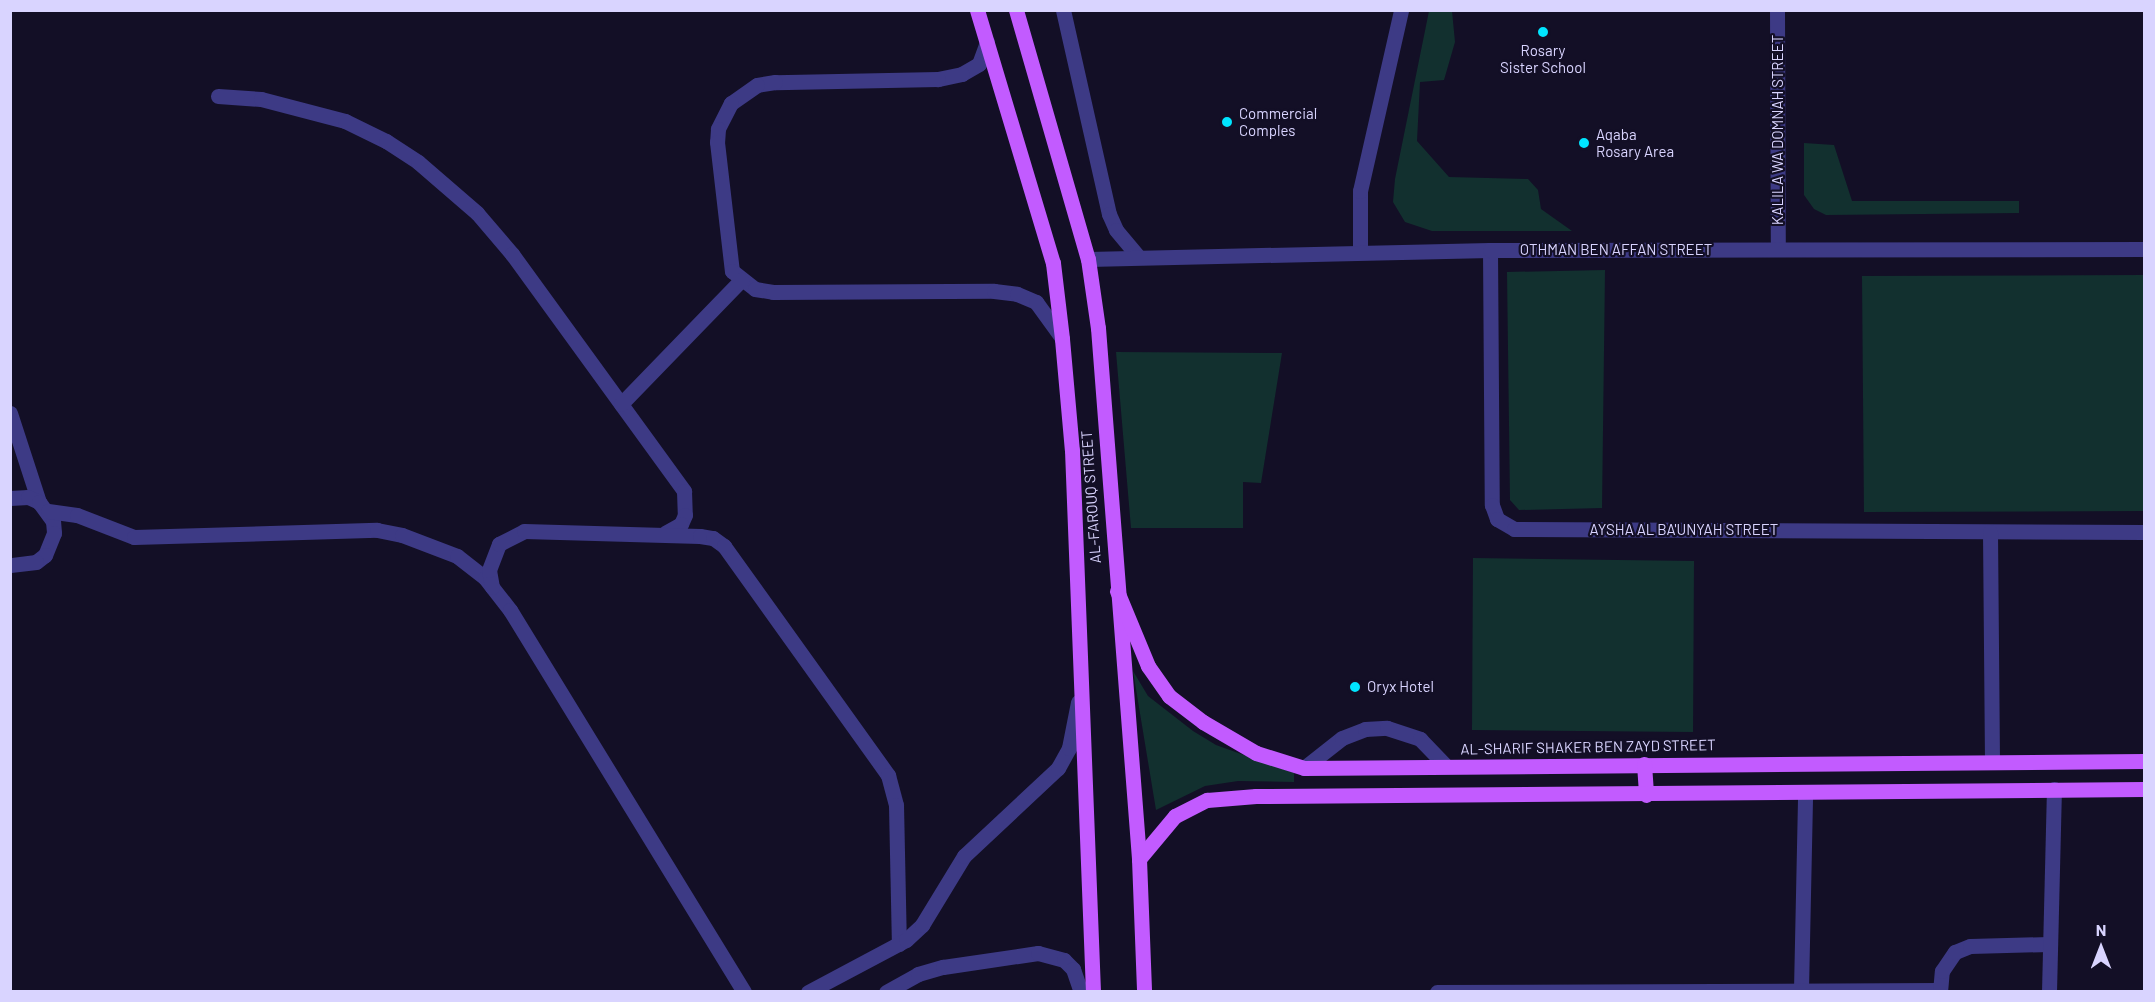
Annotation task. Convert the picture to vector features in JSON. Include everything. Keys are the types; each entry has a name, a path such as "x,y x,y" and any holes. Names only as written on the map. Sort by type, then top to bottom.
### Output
{"main road":[{"name":"AL-FAROUQ STREET","path":"977,10 1053,263 1062,339 1072,450 1093,992"},
{"name":"AL-FAROUQ STREET","path":"1016,10 1088,259 1098,328 1139,859 1144,992"},
{"name":"AL-SHARIF SHAKER BEN ZAYD STREET","path":"1117,591 1148,666 1169,696 1203,722 1256,753 1304,768 2145,761"},
{"path":"1644,764 1646,795"},
{"path":"1139,859 1175,816 1207,800 1256,796 1646,795 2145,789"}],"street":[{"path":"1063,10 1109,214 1116,230 1138,256"},
{"path":"1360,251 1360,190 1401,10"},
{"name":"KALILA WA DOMNAH STREET","path":"1777,10 1778,249"},
{"path":"987,42 979,64 962,74 938,79 775,82 757,85 731,103 718,129 717,142 728,253 732,271 755,289 773,292 994,291 1017,294 1036,302 1062,339"},
{"path":"218,96 261,99 334,118 386,141 418,162 477,213 512,254 684,491 687,506 681,524 660,535"},
{"name":"OTHMAN BEN AFFAN STREET","path":"1088,259 1360,251 2145,249"},
{"name":"AYSHA AL BA'UNYAH STREET","path":"1490,250 1492,505 1497,519 1514,529 2145,532"},
{"path":"621,404 741,280"},
{"path":"10,413 54,533 45,555 25,566 10,565"},
{"path":"10,498 28,497 44,507 77,515 134,537 354,529 386,532 430,543 457,556 492,587 744,992"},
{"path":"492,587 489,570 499,543 524,531 700,536 713,538 724,546 880,761 896,805 899,944"},
{"path":"1990,532 1992,761"},
{"path":"808,992 899,944 922,925 964,856 1058,768 1069,748 1081,678"},
{"path":"1304,768 1342,738 1365,729 1387,728 1420,739 1446,766"},
{"path":"2049,992 2054,789"},
{"path":"1801,990 1805,792"},
{"path":"1437,992 1940,991 1942,971 1956,952 1978,946 2049,944"},
{"path":"886,992 918,974 943,967 1038,953 1064,960 1073,969 1081,992"}],"green space":[{"path":"1429,11 1452,11 1455,42 1444,80 1420,82 1417,141 1449,177 1528,179 1538,190 1541,209 1572,231 1432,231 1405,222 1393,202 1395,179"},
{"path":"1804,143 1834,145 1852,201 2019,201 2019,213 1826,215 1814,209 1804,195"},
{"path":"1605,270 1602,508 1519,510 1510,500 1507,272"},
{"path":"2144,275 2144,511 1864,512 1862,276"},
{"path":"1116,352 1282,353 1261,483 1243,482 1243,528 1131,528"},
{"path":"1473,558 1694,561 1693,732 1472,730"},
{"path":"1133,671 1148,696 1193,731 1216,745 1294,773 1294,782 1238,781 1205,786 1156,810"}],"place":[{"name":"Rosary Sister School","path":"1543,32"},
{"name":"Commercial Comples","path":"1227,122"},
{"name":"Aqaba Rosary Area","path":"1584,143"},
{"name":"Oryx Hotel","path":"1355,687"}]}
